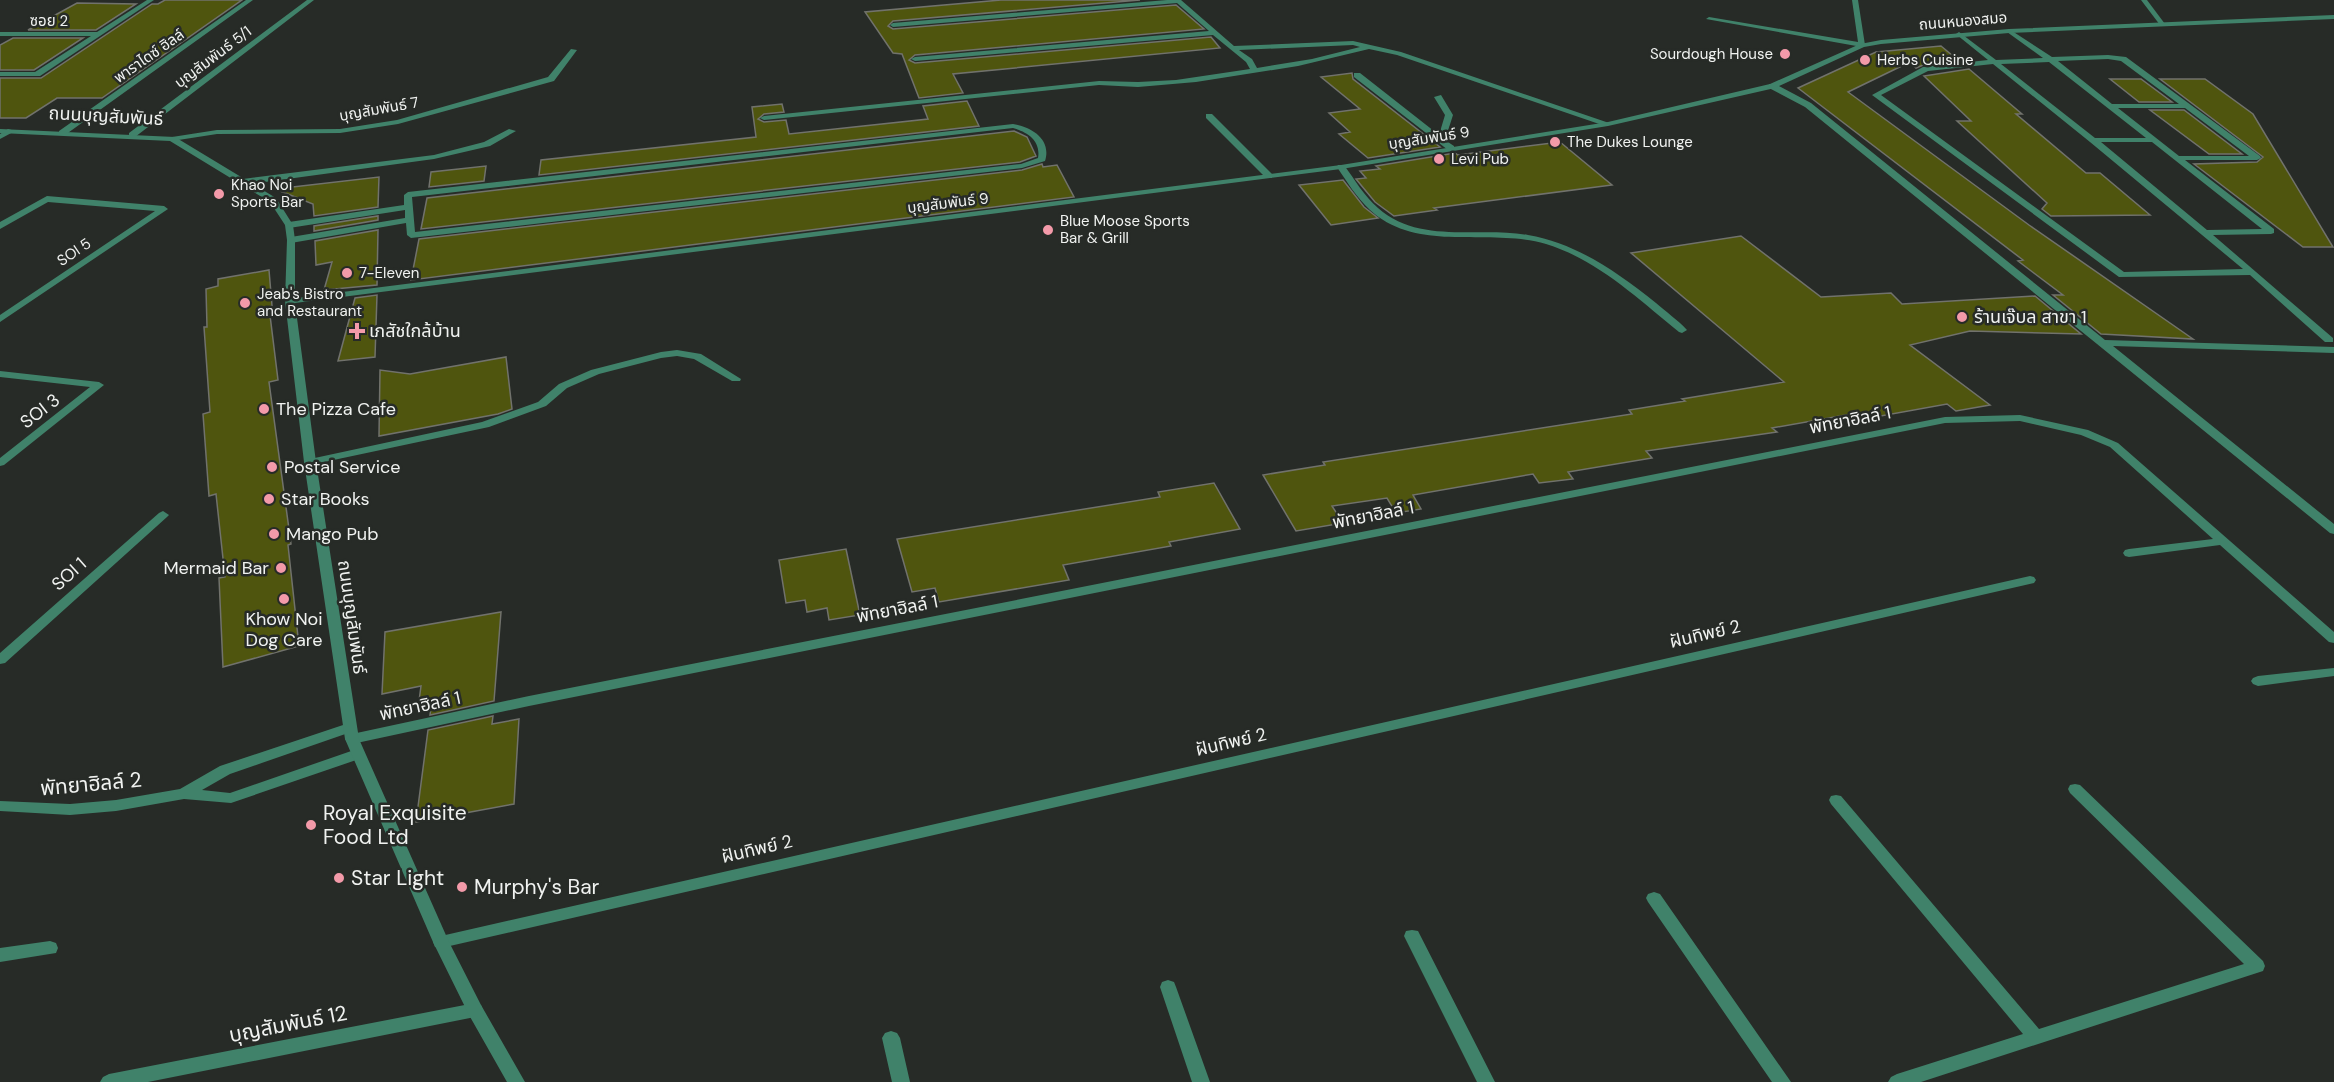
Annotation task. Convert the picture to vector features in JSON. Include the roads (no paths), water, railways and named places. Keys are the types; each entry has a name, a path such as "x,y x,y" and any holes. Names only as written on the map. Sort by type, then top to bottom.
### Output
{"street":[{"path":"0,74 37,74 151,0"},
{"name":"พาราไดซ์ ฮิลล์","path":"62,133 250,0"},
{"name":"บุญสัมพันธ์ 5/1","path":"132,135 310,0"},
{"path":"893,25 1178,0 1249,61 1255,71"},
{"path":"1709,19 1862,45 1855,0"},
{"path":"2144,0 2162,24"},
{"name":"ถนนหนองสมอ","path":"1608,124 1772,86 1862,45 2009,31 2334,17"},
{"path":"2009,31 2050,58 2271,231 2204,233"},
{"path":"915,59 1215,33"},
{"name":"ซอย 2","path":"0,34 98,34"},
{"path":"1959,34 2093,140 2252,272 2329,340"},
{"path":"1232,48 1353,43 1370,46 1399,53 1608,124"},
{"path":"764,118 1099,83 1132,86 1155,84 1255,71 1336,57 1370,46"},
{"name":"บุญสัมพันธ์ 7","path":"172,139 217,132 340,131 398,122 550,79 573,50"},
{"path":"2180,158 2257,158 2123,59 2109,57 2050,58 1926,69 1876,95 2121,275 2252,272"},
{"path":"1357,75 1451,148"},
{"path":"1772,86 1808,105 2334,530"},
{"path":"1438,97 1449,116 1441,140"},
{"path":"2112,106 2187,106"},
{"path":"1209,116 1269,176"},
{"name":"บุญสัมพันธ์ 9","path":"291,301 1269,176 1608,124"},
{"path":"1013,126 1032,132 1042,146 1044,154 1042,159 1035,162 1002,168 411,235 408,207 408,195 992,127 1013,126"},
{"path":"0,137 5,131"},
{"name":"ถนนบุญสัมพันธ์","path":"5,131 132,135 172,139 273,200 289,225 291,301 310,462 353,740 441,942 475,1010 516,1082"},
{"path":"243,182 434,157 487,144 512,131"},
{"path":"2093,140 2156,140"},
{"path":"1341,166 1377,211 1406,228 1448,236 1508,236 1548,241 1583,256 1619,279 1682,330"},
{"name":"SOI 5","path":"0,226 47,199 164,210 0,319"},
{"path":"289,225 408,207"},
{"path":"291,240 409,220"},
{"path":"2102,343 2334,350"},
{"path":"310,462 486,425 542,404 563,386 595,372 661,355 677,353 697,356 735,379"},
{"name":"SOI 3","path":"0,374 99,386 0,463"},
{"name":"พัทยาฮิลล์ 1","path":"353,740 540,698 1945,420 2020,417 2084,432 2114,445 2334,639"},
{"name":"SOI 1","path":"0,660 163,515"},
{"path":"2129,553 2224,541"},
{"name":"ฝันทิพย์ 2","path":"441,942 2030,580"},
{"path":"2258,681 2334,672"},
{"name":"พัทยาฮิลล์ 2","path":"0,806 56,811 115,806 184,794 231,798 353,740"},
{"name":"พัทยาฮิลล์ 2","path":"184,794 225,770 353,740"},
{"path":"1897,1082 2257,966 2075,789"},
{"path":"1836,800 2036,1037"},
{"path":"1654,898 1782,1082"},
{"path":"1412,936 1486,1082"},
{"path":"0,955 50,948"},
{"path":"1168,987 1201,1082"},
{"name":"บุญสัมพันธ์ 12","path":"110,1082 475,1010"},
{"path":"891,1038 901,1082"}],"place":[{"name":"Sourdough House","path":"1785,54"},
{"name":"Herbs Cuisine","path":"1865,60"},
{"name":"The Dukes Lounge","path":"1555,142"},
{"name":"Levi Pub","path":"1439,159"},
{"name":"Khao Noi Sports Bar","path":"219,194"},
{"name":"Blue Moose Sports Bar & Grill","path":"1048,230"},
{"name":"7-Eleven","path":"347,273"},
{"name":"Jeab's Bistro and Restaurant","path":"245,303"},
{"name":"ร้านเจ๊บล สาขา 1","path":"1962,317"},
{"name":"เภสัชใกล้บ้าน","path":"357,331"},
{"name":"The Pizza Cafe","path":"264,409"},
{"name":"Postal Service","path":"272,467"},
{"name":"Star Books","path":"269,499"},
{"name":"Mango Pub","path":"274,534"},
{"name":"Mermaid Bar","path":"281,568"},
{"name":"Khow Noi Dog Care","path":"284,599"},
{"name":"Royal Exquisite Food Ltd","path":"311,825"},
{"name":"Star Light","path":"339,878"},
{"name":"Murphy's Bar","path":"462,887"}]}
